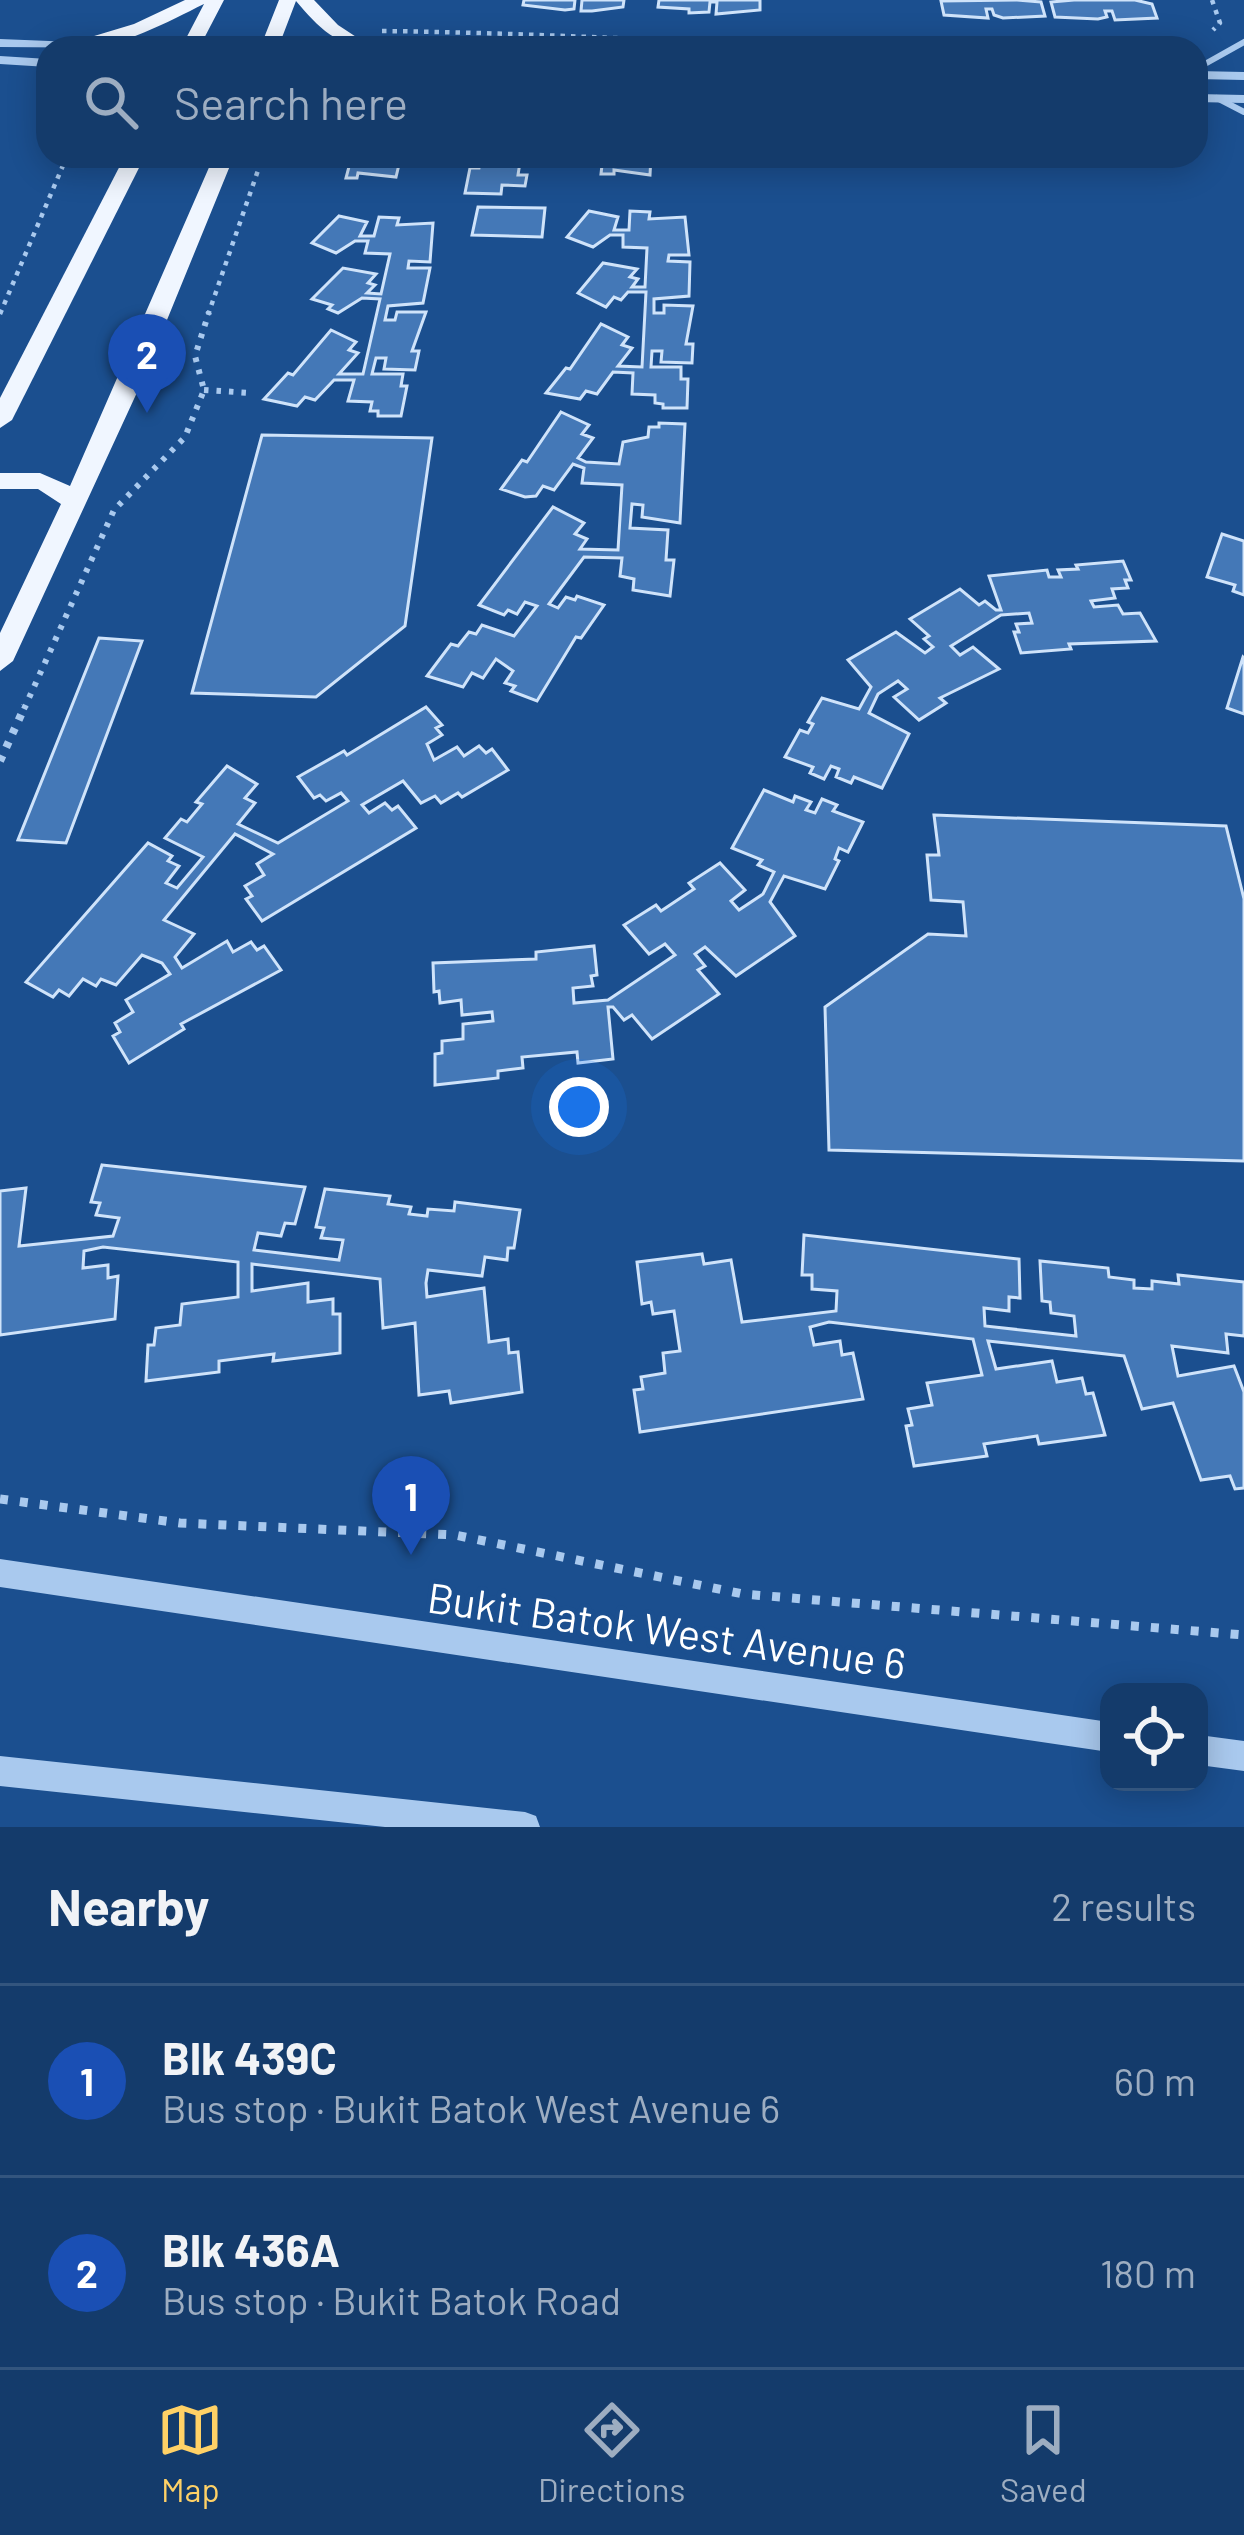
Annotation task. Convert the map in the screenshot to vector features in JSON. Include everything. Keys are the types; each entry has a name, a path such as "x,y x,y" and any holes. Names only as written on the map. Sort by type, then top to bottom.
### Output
{"main road":[{"path":"109,36 140,28 199,0"},
{"path":"196,36 215,0"},
{"path":"274,36 288,0"},
{"path":"304,0 344,36"},
{"path":"0,420 129,168"},
{"path":"0,661 129,386 219,168"},
{"path":"0,481 27,478 57,485 74,502"}],"street":[{"path":"0,43 36,45"},
{"path":"0,60 36,62"},
{"path":"1208,73 1244,76"},
{"path":"1208,98 1244,99"},
{"name":"Bukit Batok West Avenue 6","path":"0,1574 1100,1736"},
{"path":"1208,1751 1244,1756"},
{"path":"0,1771 526,1827"}],"lane":[{"path":"1208,64 1244,42"},
{"path":"1216,98 1244,112"}],"path":[{"path":"1206,36 1220,22 1211,0"},
{"path":"362,24 384,32 598,36"},
{"path":"0,314 62,168"},
{"path":"0,761 114,510 184,437 204,390 195,356 258,168"},
{"path":"204,390 250,393"},
{"path":"0,1499 180,1523 454,1535 742,1594 1244,1635"}],"building":[{"path":"524,0 575,0 574,9 565,10 523,5"},
{"path":"582,0 624,0 623,7 581,11"},
{"path":"659,0 760,0 760,10 716,14 717,2 710,2 709,12 689,13 689,9 658,7"},
{"path":"1135,0 1152,4 1157,18 1115,20 1112,11 1098,19 1055,17 1051,2"},
{"path":"941,1 1041,2 1045,16 1003,18 992,9 986,9 988,18 944,15"},
{"path":"349,168 398,168 396,177 358,173 357,178 346,178"},
{"path":"470,168 519,168 518,175 527,175 525,186 502,185 501,194 465,193"},
{"path":"602,168 650,168 650,175 614,170 614,174 601,174"},
{"path":"478,207 545,208 542,237 472,235"},
{"path":"589,211 618,217 614,230 629,230 630,211 650,212 649,219 685,217 689,255 669,255 668,261 690,262 689,296 654,299 654,313 664,313 664,305 693,306 686,344 693,344 692,363 661,362 662,351 652,351 651,367 681,367 681,379 688,379 687,408 663,408 655,403 655,395 632,394 633,373 613,372 597,394 586,391 580,399 546,393 570,369 601,324 628,337 622,345 632,348 618,366 642,367 646,292 628,292 621,300 614,297 606,307 578,293 603,263 637,269 630,277 638,279 632,287 645,287 647,248 623,247 623,235 610,235 593,247 567,237"},
{"path":"339,216 367,222 360,236 374,236 379,217 399,218 397,225 433,223 430,262 409,261 408,268 430,268 423,303 388,306 385,320 395,320 397,312 426,312 412,351 419,351 415,370 384,369 386,358 376,358 372,374 403,374 401,386 407,386 401,416 378,416 378,411 370,411 372,402 348,401 354,380 334,380 315,400 305,397 297,406 264,399 288,373 293,375 331,330 356,342 349,350 358,353 339,374 363,374 380,299 362,298 338,313 328,309 332,305 312,299 343,268 376,274 368,283 375,285 367,293 381,294 390,254 365,253 368,241 355,241 336,253 312,243"},
{"path":"561,412 589,425 582,434 593,438 578,458 586,462 619,464 623,442 648,437 649,427 659,427 659,423 685,424 680,523 642,517 643,505 632,504 630,528 668,530 666,560 674,560 670,596 633,590 634,579 620,576 622,558 584,557 549,604 558,608 566,597 575,600 577,596 604,605 581,638 576,637 537,701 511,691 515,686 505,683 513,671 496,659 483,678 472,673 463,687 427,676 451,644 458,646 469,632 476,634 482,625 514,636 537,606 525,602 517,614 508,610 504,615 479,605 553,507 584,523 575,534 587,539 580,549 618,550 622,485 582,483 584,468 573,464 554,490 543,486 536,496 525,497 501,489 522,460 527,462"},
{"path":"262,435 432,438 405,626 316,697 192,693"},
{"path":"1222,534 1244,541 1244,595 1233,591 1235,585 1207,577"},
{"path":"1123,561 1131,580 1125,580 1128,588 1112,589 1115,598 1091,601 1094,607 1118,605 1123,614 1140,613 1156,641 1069,644 1071,649 1021,653 1014,632 1019,632 1016,624 1032,623 1029,613 1001,615 951,646 960,655 973,647 999,669 940,698 946,703 919,720 894,697 907,689 898,681 878,694 869,713 909,734 882,788 854,777 851,783 836,777 839,769 831,766 824,779 810,773 813,767 785,757 800,730 808,733 813,724 808,722 822,698 859,709 871,687 848,660 896,632 925,653 933,647 924,639 929,636 910,619 960,589 979,605 985,601 1001,610 989,576 1047,570 1049,577 1061,577 1058,570 1078,569 1076,565"},
{"path":"99,638 142,641 66,843 18,840"},
{"path":"1244,658 1244,714 1227,708"},
{"path":"426,707 442,725 436,728 442,735 427,744 434,760 457,747 464,756 479,746 486,753 492,749 508,770 462,797 458,793 441,803 435,796 421,803 403,781 362,805 369,813 385,803 392,810 398,806 416,828 262,921 246,899 252,896 245,886 264,875 257,864 273,854 235,834 164,920 194,934 175,957 182,968 227,941 233,952 251,942 257,950 264,946 281,970 181,1024 184,1029 129,1063 113,1036 120,1032 115,1023 133,1012 126,1000 170,974 162,963 142,955 116,985 101,979 96,986 83,979 69,996 59,990 53,997 26,982 148,843 172,856 168,861 179,866 166,883 177,888 203,857 165,838 181,819 187,822 202,804 196,802 227,766 257,784 245,798 255,803 238,824 278,843 348,801 341,793 326,801 320,795 314,798 298,777 344,751 347,755"},
{"path":"764,790 793,802 795,796 811,802 806,810 815,813 822,799 837,805 833,811 863,822 848,852 839,848 835,859 839,861 825,889 784,876 770,902 795,936 736,976 705,947 695,954 705,966 698,970 719,994 652,1039 632,1015 624,1020 608,1007 613,1059 578,1063 577,1052 522,1057 523,1068 498,1071 498,1078 435,1085 435,1054 442,1053 442,1041 463,1039 463,1024 493,1021 492,1012 462,1015 461,1000 440,1003 439,991 434,992 433,963 536,959 536,952 594,946 597,975 591,976 593,986 573,988 574,1003 608,1000 675,955 665,944 649,954 624,925 656,905 661,911 694,889 689,883 720,863 745,890 731,901 739,910 763,894 774,872 758,865 762,860 732,848"},
{"path":"934,815 1226,826 1244,899 1244,1161 829,1150 825,1007 928,934 966,936 963,902 931,900 927,855 939,855"},
{"path":"102,1165 305,1187 295,1224 285,1223 281,1236 258,1233 254,1250 339,1260 343,1240 321,1238 324,1228 316,1227 325,1189 390,1196 388,1204 411,1207 409,1214 427,1216 428,1209 454,1211 455,1202 520,1210 514,1248 508,1248 507,1260 485,1257 482,1276 428,1270 426,1283 427,1297 484,1288 489,1342 508,1339 509,1353 518,1352 522,1392 451,1403 449,1391 419,1395 415,1323 383,1328 380,1279 252,1264 252,1291 308,1283 308,1302 333,1299 333,1314 340,1314 340,1353 219,1361 219,1372 146,1381 148,1345 154,1345 156,1328 180,1325 182,1304 238,1297 238,1262 103,1247 84,1251 83,1268 108,1265 108,1278 118,1276 115,1319 0,1335 0,1191 26,1188 19,1246 113,1236 119,1218 96,1215 100,1203 91,1202"},
{"path":"804,1235 1019,1259 1020,1298 1009,1297 1009,1311 984,1308 985,1326 1076,1336 1074,1316 1051,1313 1050,1302 1042,1301 1040,1261 1108,1268 1109,1277 1134,1280 1134,1288 1152,1289 1152,1281 1179,1284 1178,1275 1244,1282 1244,1336 1226,1334 1228,1353 1172,1346 1178,1376 1234,1366 1244,1392 1244,1488 1235,1489 1230,1476 1201,1480 1173,1403 1142,1409 1124,1356 988,1341 996,1369 1052,1361 1057,1382 1082,1378 1086,1394 1093,1393 1105,1435 1039,1444 1037,1436 984,1444 987,1456 914,1466 906,1426 912,1425 908,1409 932,1405 927,1383 982,1375 973,1339 829,1322 810,1327 814,1345 840,1341 842,1355 853,1353 863,1399 640,1432 634,1390 643,1389 641,1377 665,1373 663,1353 680,1351 674,1311 653,1314 651,1302 642,1304 637,1262 702,1254 704,1264 731,1260 742,1322 836,1311 837,1291 812,1289 812,1275 802,1275"}],"place":[{"name":"Blk 436A","path":"147,413"},
{"name":"Blk 439C","path":"411,1555"}]}
